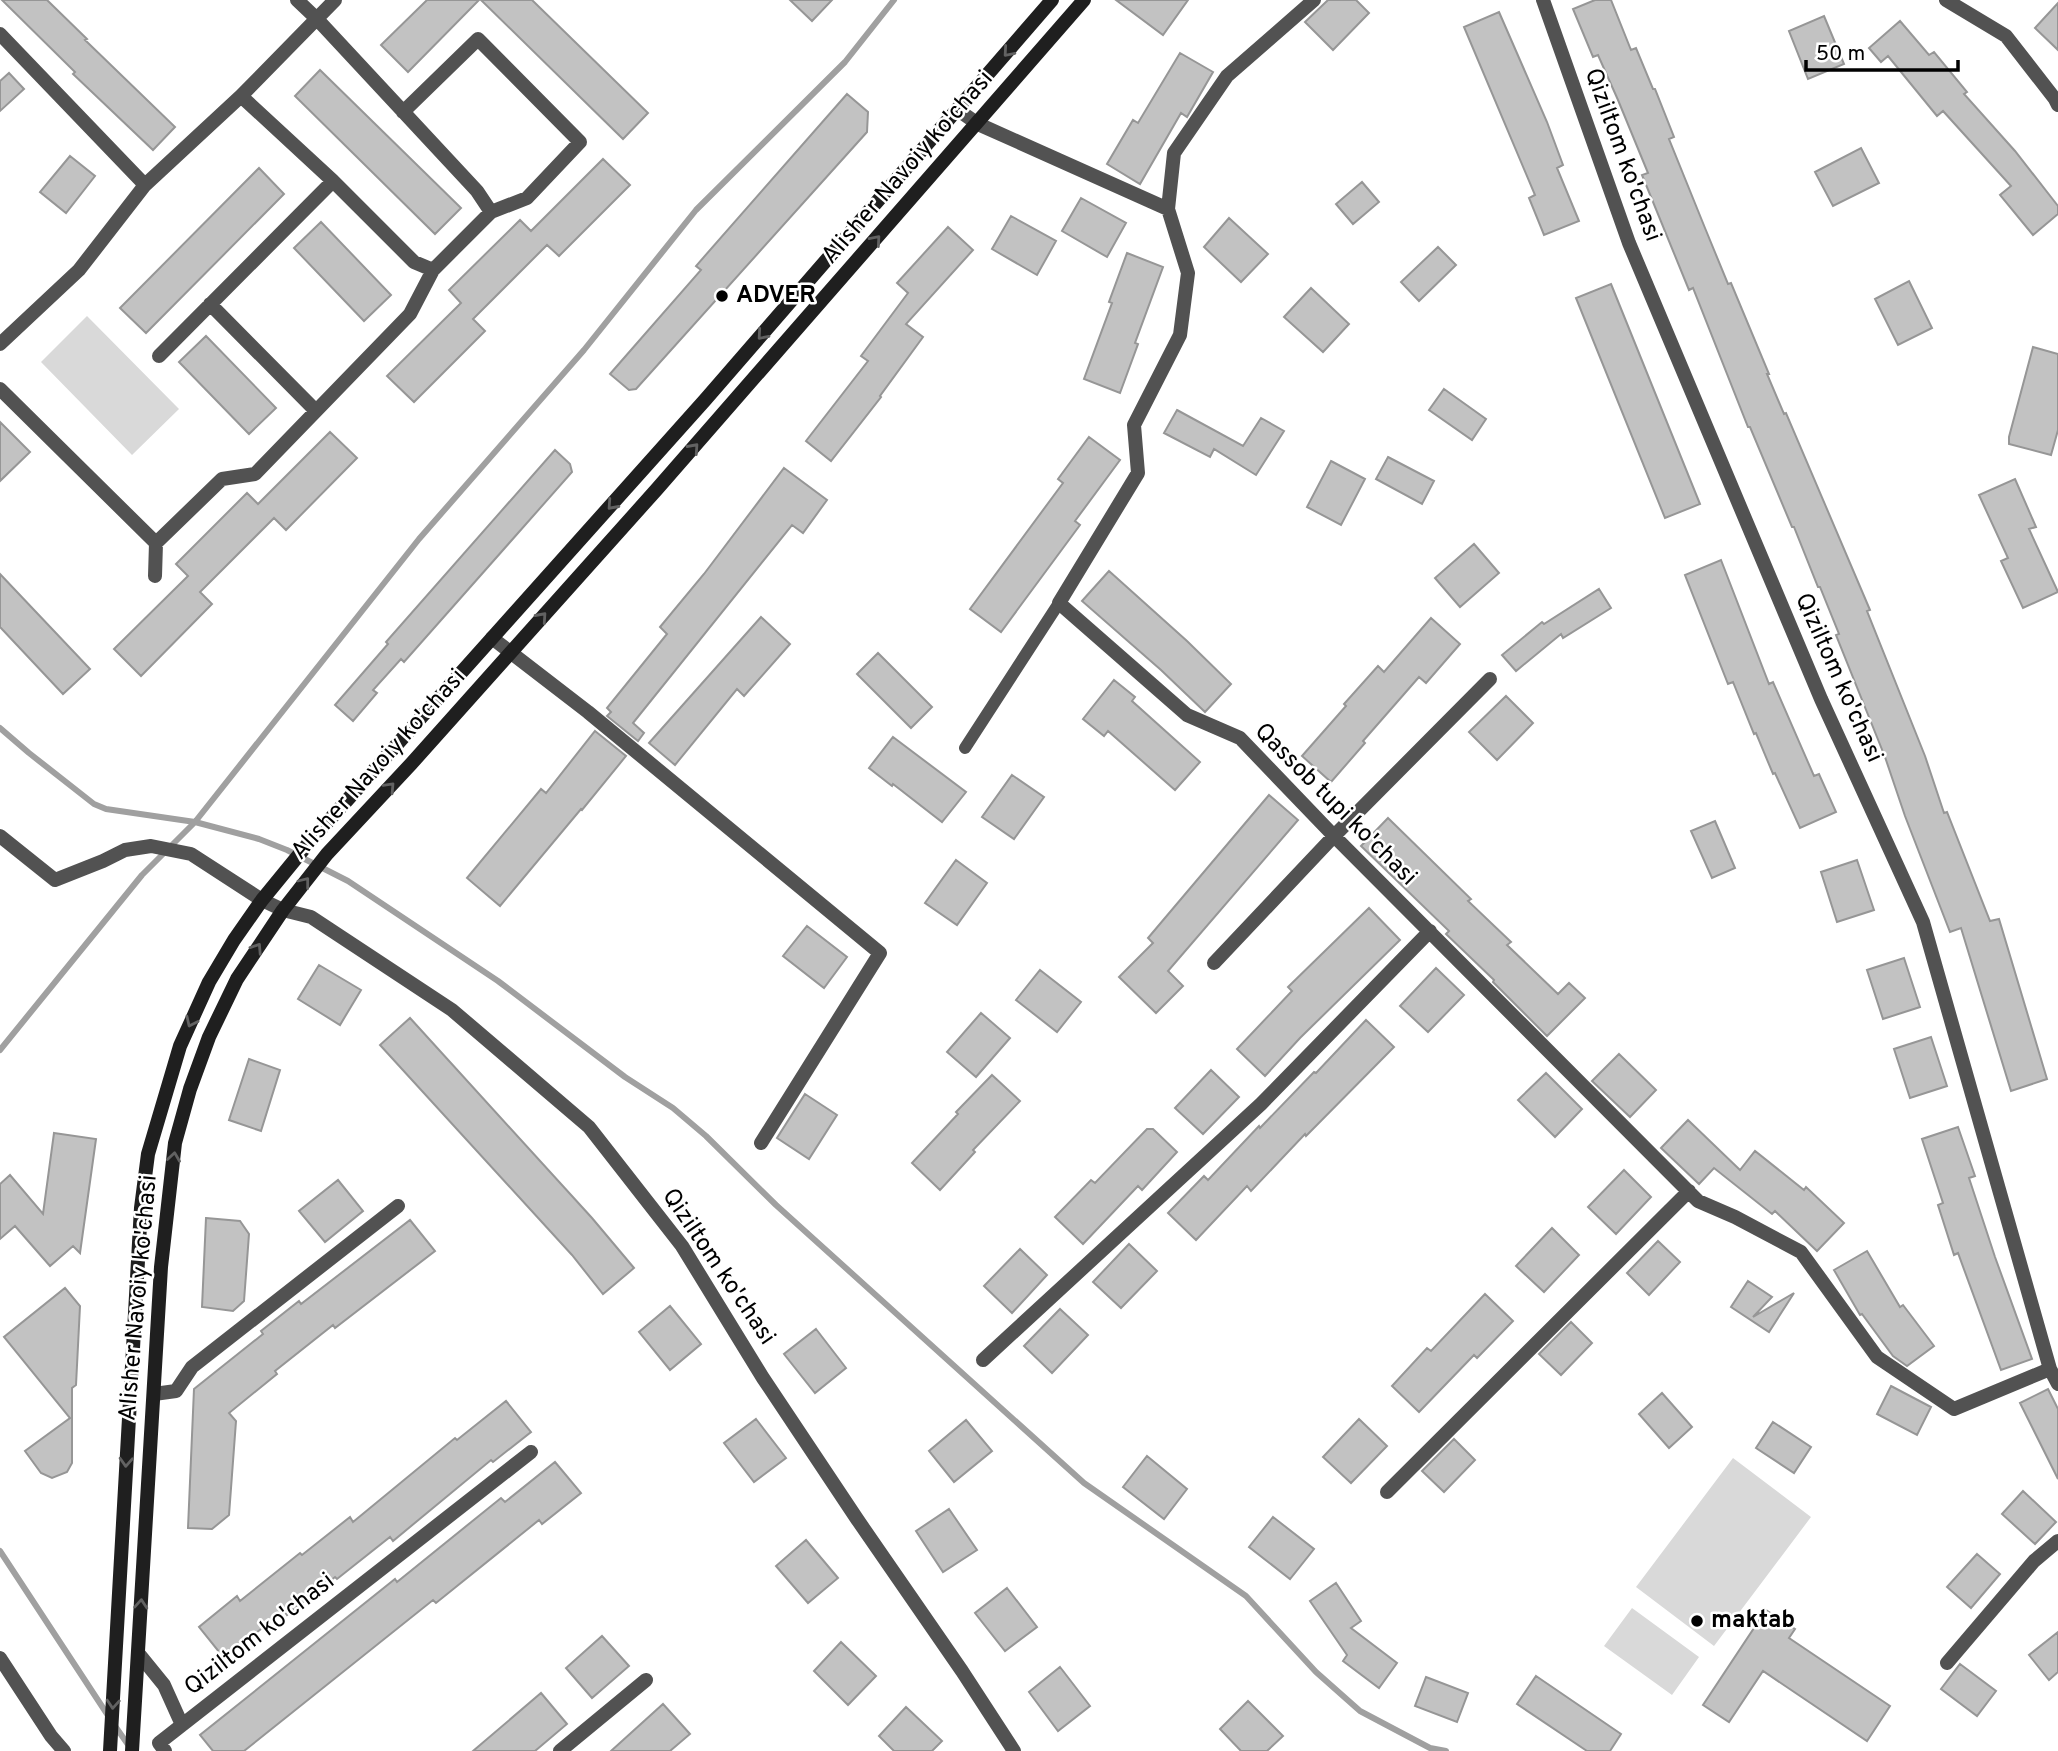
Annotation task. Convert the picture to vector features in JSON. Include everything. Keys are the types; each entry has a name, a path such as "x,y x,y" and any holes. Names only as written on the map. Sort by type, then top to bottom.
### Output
{"main road":[{"name":"Alisher Navoiy ko'chasi","path":"110,1751 140,1221 148,1154 180,1046 209,982 262,900 307,845 631,484 1052,0"},
{"name":"Alisher Navoiy ko'chasi","path":"132,1751 161,1267 176,1143 190,1089 209,1037 237,979 283,910 327,854 712,428 1084,0"},
{"path":"839,247 856,262"}],"street":[{"path":"297,0 477,191 491,212"},
{"path":"0,344 79,270 145,185 241,96 335,0"},
{"path":"1059,603 1138,474 1134,425 1180,335 1188,273 1168,209 1174,153 1227,76 1314,0"},
{"name":"Qiziltom ko'chasi","path":"1543,0 1629,243 1821,698 1923,922 2050,1369 2058,1384"},
{"path":"1946,0 2006,36 2058,105"},
{"path":"0,34 145,185"},
{"path":"155,576 156,543 222,479 255,474 410,314 433,271 491,212 527,198 580,142 478,39 403,113"},
{"path":"241,96 333,181 414,262 433,271"},
{"path":"958,110 978,124 1168,209"},
{"path":"159,356 333,181"},
{"path":"210,304 316,411"},
{"path":"0,389 156,543"},
{"name":"Qassob tupi ko'chasi","path":"1059,603 1187,715 1240,738 1698,1201 1801,1252 1877,1357 1954,1409 2050,1369"},
{"path":"492,638 588,712 880,953 761,1143"},
{"path":"1214,963 1334,836 1490,679"},
{"name":"Qiziltom ko'chasi","path":"0,835 55,880 125,850 151,846 191,854 262,900 283,910 311,917 452,1010 589,1127 682,1246 763,1378 1014,1751"},
{"path":"983,1360 1261,1104 1430,931"},
{"path":"1387,1492 1689,1191"},
{"path":"154,1394 176,1391 192,1367 398,1206"},
{"name":"Qiziltom ko'chasi","path":"165,1751 159,1743 531,1452"},
{"path":"1947,1662 2034,1561 2058,1542"},
{"name":"Qiziltom ko'chasi","path":"138,1653 164,1685 182,1725"},
{"path":"0,1658 64,1751"},
{"path":"560,1751 646,1680"}],"lane":[{"path":"965,748 1059,603"}],"shaded area":[{"path":"87,316 179,409 132,455 41,362"},
{"path":"1733,1458 1811,1517 1714,1646 1636,1587"},
{"path":"1632,1608 1699,1657 1672,1695 1604,1646"}],"building":[{"path":"2,0 47,0 175,127 153,150 73,74 75,72"},
{"path":"427,0 479,0 408,72 381,45"},
{"path":"481,0 532,0 648,113 623,139"},
{"path":"790,0 832,0 812,21"},
{"path":"1116,0 1188,0 1163,35"},
{"path":"1328,0 1356,0 1369,13 1333,50 1305,22"},
{"path":"1595,0 1611,0 1631,50 1636,48 1655,89 1674,137 1669,139 1728,284 1731,283 1784,414 1786,413 1870,610 1867,611 1925,756 1944,813 1947,812 1990,921 1999,919 2047,1079 2011,1091 1961,928 1950,932 1820,587 1748,427 1693,288 1689,290 1642,175 1648,173 1618,100 1598,55 1593,57 1573,9"},
{"path":"2058,3 2058,50 2035,28"},
{"path":"1499,12 1547,122 1563,165 1557,168 1579,221 1544,235 1529,198 1535,195 1464,27"},
{"path":"1824,16 1844,64 1808,79 1789,31"},
{"path":"1900,21 1929,55 1934,52 1967,92 1964,94 2015,151 2058,206 2058,214 2033,235 2000,195 2011,186 1943,111 1937,116 1888,56 1881,62 1869,48"},
{"path":"1180,53 1213,72 1187,117 1181,113 1140,184 1107,164 1133,120 1138,123"},
{"path":"320,70 461,208 435,234 295,96"},
{"path":"9,73 24,89 0,111 0,81"},
{"path":"847,94 868,112 867,132 636,389 629,390 610,374 701,270 696,266"},
{"path":"1861,148 1879,183 1833,206 1815,172"},
{"path":"70,156 95,176 66,213 40,192"},
{"path":"603,159 630,185 559,256 547,245 473,319 485,331 414,402 387,376 461,303 449,290 520,220 531,231"},
{"path":"259,168 284,194 146,333 120,308"},
{"path":"1362,182 1379,202 1353,224 1336,204"},
{"path":"1081,198 1126,223 1107,257 1062,231"},
{"path":"1011,216 1056,241 1037,275 992,249"},
{"path":"1229,218 1268,254 1241,282 1204,247"},
{"path":"321,222 391,295 364,321 294,248"},
{"path":"948,227 973,250 906,324 923,337 831,461 806,441 868,361 861,356 908,293 897,283"},
{"path":"1438,247 1456,265 1419,301 1401,282"},
{"path":"1127,253 1163,267 1120,393 1084,379"},
{"path":"1909,281 1932,328 1898,345 1875,299"},
{"path":"1611,284 1700,504 1665,518 1576,298"},
{"path":"1311,288 1349,324 1323,352 1284,317"},
{"path":"206,336 276,408 249,434 179,362"},
{"path":"2033,347 2058,354 2058,430 2051,455 2009,444"},
{"path":"1444,389 1486,419 1472,440 1429,410"},
{"path":"1177,410 1243,446 1261,418 1284,431 1256,475 1214,449 1210,457 1164,433"},
{"path":"0,422 30,452 0,481"},
{"path":"330,432 357,458 286,530 274,518 200,592 212,604 141,676 114,649 188,576 176,564 247,493 258,504"},
{"path":"1089,437 1120,460 1075,521 1080,525 1001,632 970,609 1063,483 1058,479"},
{"path":"555,450 570,464 572,472 404,662 401,659 373,690 377,693 353,721 335,705 388,644 386,642"},
{"path":"1388,457 1434,481 1422,504 1376,479"},
{"path":"1331,461 1365,479 1341,525 1307,507"},
{"path":"784,468 827,500 803,533 792,525 633,723 644,733 638,741 607,716 611,712 607,708 667,634 660,627 704,574"},
{"path":"2015,479 2036,527 2029,529 2058,592 2023,608 2001,561 2008,558 1979,495"},
{"path":"1474,544 1499,573 1460,607 1435,578"},
{"path":"1721,560 1769,684 1773,682 1814,776 1819,774 1836,812 1800,828 1756,733 1754,734 1733,682 1728,684 1685,575"},
{"path":"1109,571 1231,684 1205,712 1082,601"},
{"path":"0,574 90,669 63,694 0,627"},
{"path":"1599,589 1611,608 1563,638 1561,634 1516,671 1502,655 1542,622 1544,624"},
{"path":"761,617 790,644 744,696 737,689 675,765 649,743"},
{"path":"1431,618 1460,644 1426,683 1419,677 1331,782 1302,756 1378,666 1384,672"},
{"path":"878,653 932,707 911,728 857,674"},
{"path":"1114,680 1135,697 1132,701 1200,762 1175,790 1108,731 1104,736 1083,719"},
{"path":"1506,696 1533,723 1497,760 1469,732"},
{"path":"595,731 626,756 500,906 467,878 541,789 546,793"},
{"path":"893,737 966,792 942,822 869,768"},
{"path":"1012,775 1044,797 1014,839 982,817"},
{"path":"1269,795 1298,820 1168,971 1183,986 1156,1013 1119,977 1153,943 1148,938"},
{"path":"1388,818 1471,899 1468,901 1511,942 1507,945 1558,994 1569,983 1585,998 1547,1036 1446,934 1449,931 1361,846"},
{"path":"1715,821 1735,868 1712,878 1691,831"},
{"path":"956,860 987,883 957,925 925,903"},
{"path":"1857,860 1874,910 1837,922 1821,872"},
{"path":"1369,908 1400,940 1265,1076 1237,1049 1292,991 1288,987"},
{"path":"807,926 847,957 824,988 783,956"},
{"path":"1904,958 1920,1007 1883,1019 1867,970"},
{"path":"319,965 361,990 340,1025 298,999"},
{"path":"1436,968 1464,995 1428,1032 1400,1006"},
{"path":"1040,970 1081,1002 1057,1032 1016,1000"},
{"path":"981,1013 1010,1038 976,1077 947,1052"},
{"path":"410,1018 634,1268 603,1294 572,1255 380,1045"},
{"path":"1366,1020 1394,1047 1251,1191 1247,1186 1196,1240 1168,1213 1204,1176 1208,1180"},
{"path":"1931,1037 1947,1086 1910,1098 1894,1049"},
{"path":"1619,1054 1656,1090 1630,1117 1592,1081"},
{"path":"249,1059 280,1070 261,1131 229,1120"},
{"path":"1211,1070 1239,1097 1203,1134 1175,1108"},
{"path":"1546,1073 1582,1109 1555,1137 1518,1100"},
{"path":"992,1075 1020,1101 973,1150 975,1152 940,1190 912,1163"},
{"path":"805,1094 837,1115 809,1159 777,1138"},
{"path":"1688,1120 1740,1170 1755,1151 1804,1190 1806,1187 1844,1223 1817,1251 1775,1211 1772,1214 1714,1168 1699,1184 1661,1148"},
{"path":"1958,1127 1975,1176 1969,1178 2032,1359 2001,1370 1958,1253 1954,1255 1938,1205 1943,1203 1922,1139"},
{"path":"1147,1129 1153,1129 1177,1152 1142,1190 1138,1186 1083,1244 1055,1217 1091,1180 1095,1183"},
{"path":"54,1133 96,1139 80,1253 73,1246 50,1266 15,1226 0,1239 0,1184 10,1175 43,1214"},
{"path":"1624,1170 1651,1197 1616,1234 1588,1207"},
{"path":"338,1180 363,1211 325,1242 299,1211"},
{"path":"206,1218 240,1221 249,1234 244,1301 233,1311 202,1307"},
{"path":"410,1220 435,1251 335,1328 333,1325 275,1371 277,1374 229,1413 236,1421 229,1515 212,1529 188,1528 194,1389 263,1334 261,1331 299,1301 301,1304"},
{"path":"1552,1228 1579,1255 1544,1292 1516,1266"},
{"path":"1658,1241 1680,1262 1649,1295 1627,1273"},
{"path":"1129,1244 1157,1271 1121,1308 1093,1282"},
{"path":"1020,1249 1047,1275 1012,1313 984,1286"},
{"path":"1867,1251 1900,1307 1903,1305 1934,1346 1907,1366 1893,1356 1862,1314 1860,1315 1834,1270"},
{"path":"1748,1281 1772,1297 1753,1317 1794,1293 1769,1332 1731,1307"},
{"path":"65,1288 80,1306 76,1385 72,1388 72,1463 67,1472 52,1478 41,1473 25,1451 70,1418 4,1337"},
{"path":"1485,1294 1513,1321 1477,1358 1474,1355 1419,1412 1392,1386 1427,1348 1431,1351"},
{"path":"670,1306 701,1344 670,1370 639,1332"},
{"path":"1060,1309 1088,1335 1052,1373 1024,1346"},
{"path":"1571,1322 1592,1343 1561,1375 1539,1354"},
{"path":"816,1329 846,1368 815,1393 784,1354"},
{"path":"1891,1386 1931,1407 1917,1435 1877,1414"},
{"path":"2048,1389 2058,1409 2058,1479 2020,1403"},
{"path":"1662,1393 1692,1427 1669,1448 1639,1414"},
{"path":"506,1401 531,1432 493,1462 491,1460 393,1541 390,1537 337,1579 335,1577 287,1615 284,1611 224,1658 199,1627 237,1596 240,1601 350,1517 353,1522 455,1438 457,1440"},
{"path":"756,1419 786,1458 754,1482 724,1443"},
{"path":"1359,1419 1387,1446 1351,1483 1323,1457"},
{"path":"966,1420 992,1451 954,1482 929,1451"},
{"path":"1773,1422 1811,1447 1794,1473 1756,1448"},
{"path":"1454,1439 1475,1460 1444,1492 1422,1471"},
{"path":"1147,1456 1187,1489 1164,1519 1123,1487"},
{"path":"555,1462 581,1493 542,1524 539,1520 436,1603 433,1600 244,1751 213,1751 200,1735 395,1579 397,1582 501,1498 505,1502"},
{"path":"2023,1491 2056,1522 2035,1544 2002,1514"},
{"path":"949,1509 977,1550 943,1572 916,1531"},
{"path":"1273,1517 1314,1549 1290,1579 1249,1547"},
{"path":"806,1540 838,1578 808,1603 776,1566"},
{"path":"1977,1554 2000,1574 1971,1608 1947,1587"},
{"path":"1336,1583 1361,1621 1351,1628 1397,1663 1379,1688 1343,1661 1347,1655 1310,1601"},
{"path":"1007,1588 1037,1627 1005,1651 975,1613"},
{"path":"1766,1610 1795,1629 1789,1638 1890,1706 1867,1741 1763,1671 1729,1722 1703,1705"},
{"path":"2058,1632 2058,1672 2049,1680 2029,1655"},
{"path":"602,1636 629,1666 592,1698 566,1668"},
{"path":"841,1642 876,1676 848,1705 814,1671"},
{"path":"1960,1664 1996,1691 1977,1716 1941,1689"},
{"path":"1060,1667 1090,1706 1058,1731 1029,1692"},
{"path":"1536,1676 1621,1734 1610,1751 1587,1751 1517,1704"},
{"path":"1426,1677 1468,1693 1457,1722 1415,1706"},
{"path":"541,1693 567,1724 535,1751 473,1751"},
{"path":"1248,1701 1283,1736 1267,1751 1241,1751 1220,1729"},
{"path":"663,1704 690,1734 670,1751 611,1751"},
{"path":"906,1707 942,1741 932,1751 894,1751 879,1736"}],"waterway":[{"path":"0,1050 142,875 195,822 419,539 584,350 696,210 845,62 894,0"},
{"path":"0,728 94,804 106,809 195,822 259,839 287,850 348,881 498,981 625,1077 673,1108 706,1136 776,1205 1084,1483 1246,1596 1316,1672 1360,1711 1430,1748 1446,1751"},
{"path":"0,1551 109,1717"},
{"path":"115,1726 129,1746"}],"place":[{"name":"ADVER","path":"722,296"},
{"name":"maktab","path":"1697,1621"}]}
